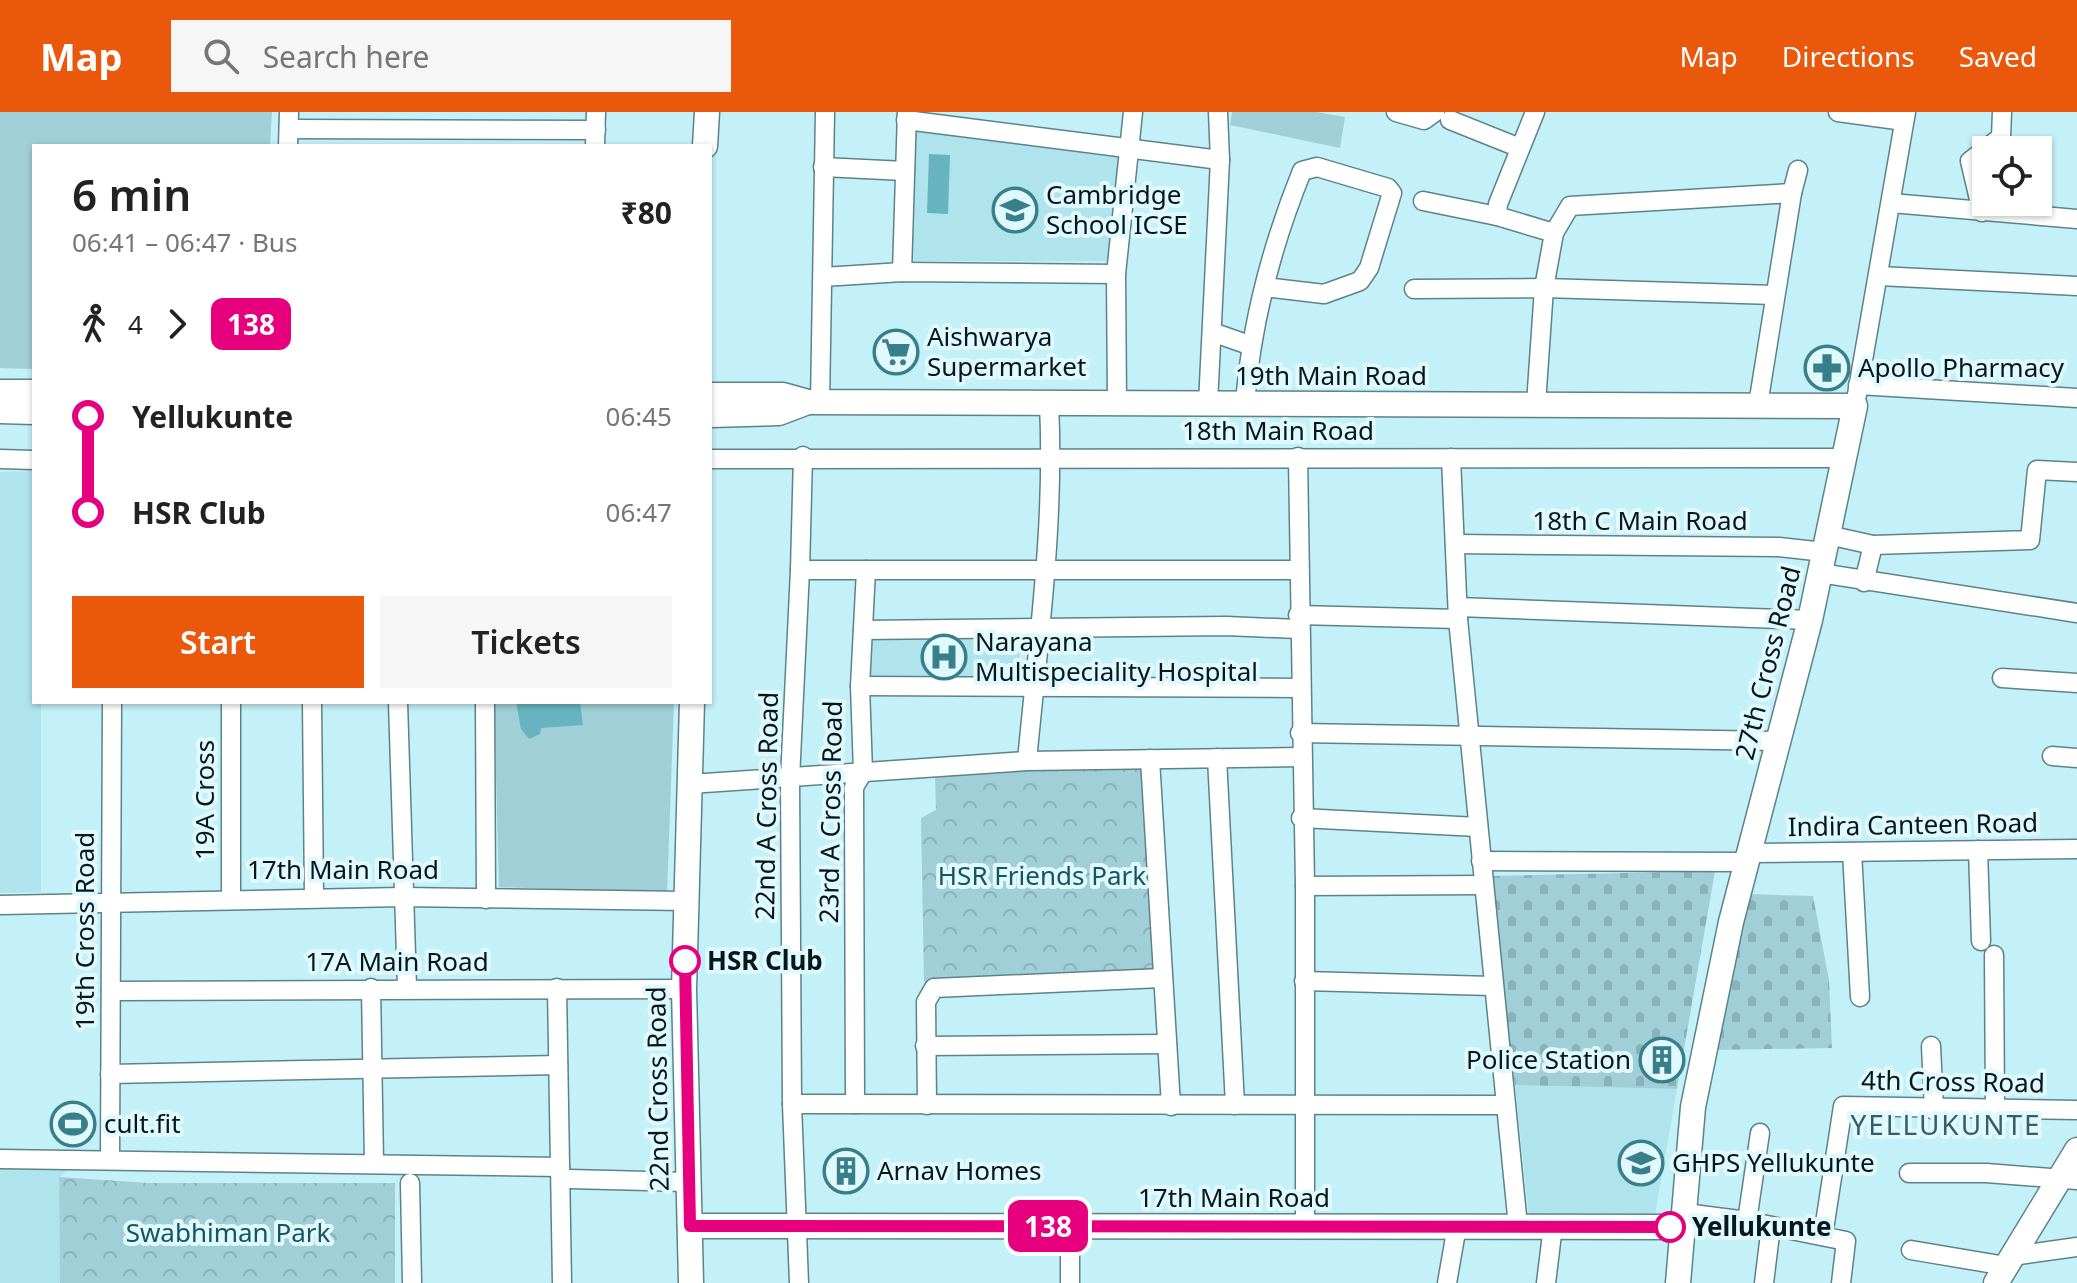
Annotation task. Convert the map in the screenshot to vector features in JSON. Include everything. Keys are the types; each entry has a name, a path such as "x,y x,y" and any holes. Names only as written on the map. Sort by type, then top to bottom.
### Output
{"main road":[{"path":"705,144 707,112"},
{"path":"0,392 32,392"},
{"name":"19th Main Road","path":"712,395 783,395 814,402 1758,405 1856,395"},
{"name":"27th Cross Road","path":"1678,1283 1693,1107 1731,922 1810,620 1856,395"},
{"name":"19th Main Road","path":"712,415 779,413 814,402"},
{"path":"0,411 32,412"},
{"name":"22nd Cross Road","path":"691,1283 684,989 692,704"},
{"path":"2005,1268 2066,1181 2077,1150"},
{"name":"17th Main Road","path":"690,1226 1553,1226 1684,1220"}],"street":[{"path":"814,402 823,277 825,112"},
{"path":"1117,404 1116,274 1133,112"},
{"path":"1208,404 1220,160 1218,112"},
{"path":"1396,112 1424,120 1443,116 1520,148"},
{"path":"1497,216 1498,204 1535,112"},
{"path":"2001,136 2002,112"},
{"path":"1848,113 1905,116"},
{"path":"902,272 906,116 1131,151 1220,160"},
{"name":"27th Cross Road","path":"1856,395 1905,116"},
{"path":"289,129 596,129"},
{"path":"823,167 905,171"},
{"path":"1245,404 1249,345 1265,287 1302,171 1317,167 1388,188 1392,193 1369,268 1360,281 1324,294 1265,287"},
{"path":"1758,405 1798,170"},
{"path":"1536,404 1544,288 1554,233 1570,206 1792,193"},
{"path":"1423,201 1497,216 1554,233"},
{"path":"1891,203 1972,211"},
{"path":"2036,216 2077,219"},
{"path":"823,277 902,272 1116,274"},
{"path":"1879,276 2077,286"},
{"path":"1414,289 1544,288 1775,295"},
{"path":"1212,332 1249,345"},
{"path":"1856,395 2077,398"},
{"path":"1027,761 1052,456 1049,404"},
{"name":"18th Main Road","path":"712,459 803,456 1845,458"},
{"name":"22nd A Cross Road","path":"799,1283 792,1104 790,779 803,456"},
{"path":"1298,457 1300,757 1305,886 1305,1225"},
{"path":"1451,458 1458,613 1492,986 1518,1226"},
{"path":"0,459 32,460"},
{"path":"1824,553 1873,545 2030,540 2037,470 2077,472"},
{"name":"18th C Main Road","path":"1455,544 1779,547 1824,553"},
{"path":"1864,582 1873,545"},
{"path":"1824,553 1864,582 2077,613"},
{"path":"800,570 1298,570"},
{"name":"23rd A Cross Road","path":"855,1104 854,787 863,772 860,686 866,570"},
{"path":"863,630 1298,622 1458,613 1810,620"},
{"path":"2002,678 2077,683"},
{"path":"860,686 1300,688"},
{"name":"19th Cross Road","path":"110,1159 112,704"},
{"name":"19A Cross","path":"231,704 231,899"},
{"path":"312,704 314,898"},
{"path":"398,704 407,987"},
{"path":"485,704 486,899"},
{"path":"1300,733 1776,741"},
{"path":"2052,756 2077,758"},
{"path":"690,784 1027,761 1300,757"},
{"path":"1217,758 1235,1105"},
{"path":"1150,759 1171,1106"},
{"path":"1301,818 1478,827"},
{"name":"Indira Canteen Road","path":"1481,861 2077,849"},
{"path":"1978,850 1987,948 1995,1109"},
{"path":"1852,852 1860,997"},
{"path":"1305,886 1483,885"},
{"name":"17th Main Road","path":"0,905 402,897 686,901"},
{"path":"927,1105 926,1002 934,988 1162,978"},
{"path":"1304,981 1492,986"},
{"name":"17A Main Road","path":"111,991 407,987 684,989"},
{"path":"371,988 374,1163"},
{"path":"557,988 565,1173 562,1283"},
{"path":"925,1046 1167,1044"},
{"path":"1931,1046 1934,1110"},
{"path":"110,1074 558,1065"},
{"path":"792,1104 1505,1105"},
{"name":"4th Cross Road","path":"1823,1236 1843,1106 1934,1110 2077,1110"},
{"path":"1747,1221 1760,1133"},
{"path":"0,1159 374,1163 687,1182"},
{"path":"1909,1173 1986,1173 2066,1181"},
{"path":"410,1183 412,1283"},
{"path":"1684,1220 1747,1221 1846,1241 1841,1283"},
{"path":"1070,1226 1070,1283"},
{"path":"1447,1283 1457,1226"},
{"path":"1546,1283 1553,1226"},
{"path":"1764,1283 1771,1226"},
{"path":"1911,1250 2005,1268 2077,1247"}],"shaded area":[{"name":"Cambridge School ICSE","path":"914,128 1122,158 1111,261 913,261"},
{"path":"929,154 950,155 948,214 927,213"},
{"path":"32,471 32,704 41,704 41,892 0,893 0,472"},
{"name":"Narayana Multispeciality Hospital","path":"867,636 1020,636 1020,678 867,678"},
{"path":"516,704 580,704 583,725 541,728 540,734 529,739 521,729"},
{"path":"1515,1085 1677,1089 1655,1214 1529,1216"},
{"path":"72,1165 59,1178 60,1283 0,1283 0,1169"}],"green space":[{"path":"0,112 272,112 270,144 32,144 32,369 0,368"},
{"path":"1232,112 1316,112 1345,117 1340,148 1230,125"},
{"name":"HSR Club","path":"494,704 674,704 667,893 499,887"},
{"name":"HSR Friends Park","path":"1143,764 1156,985 924,982 921,818 936,810 935,774"},
{"path":"1715,871 1677,1089 1515,1085 1489,876"},
{"path":"1747,894 1813,896 1829,980 1832,1048 1712,1050"},
{"name":"Swabhiman Park","path":"59,1177 148,1183 395,1183 395,1283 60,1283"}],"bus line":[{"name":"138","path":"685,961 686,1154 690,1226 1670,1227"}],"place":[{"name":"Cambridge School ICSE","path":"1015,210"},
{"name":"Aishwarya Supermarket","path":"896,352"},
{"name":"Apollo Pharmacy","path":"1827,368"},
{"name":"Narayana Multispeciality Hospital","path":"944,657"},
{"name":"HSR Club","path":"685,961"},
{"name":"Police Station","path":"1662,1060"},
{"name":"cult.fit","path":"73,1124"},
{"name":"GHPS Yellukunte","path":"1641,1163"},
{"name":"Arnav Homes","path":"846,1171"},
{"name":"Yellukunte","path":"1670,1227"}],"district":[{"name":"YELLUKUNTE","path":"1946,1125"}]}
